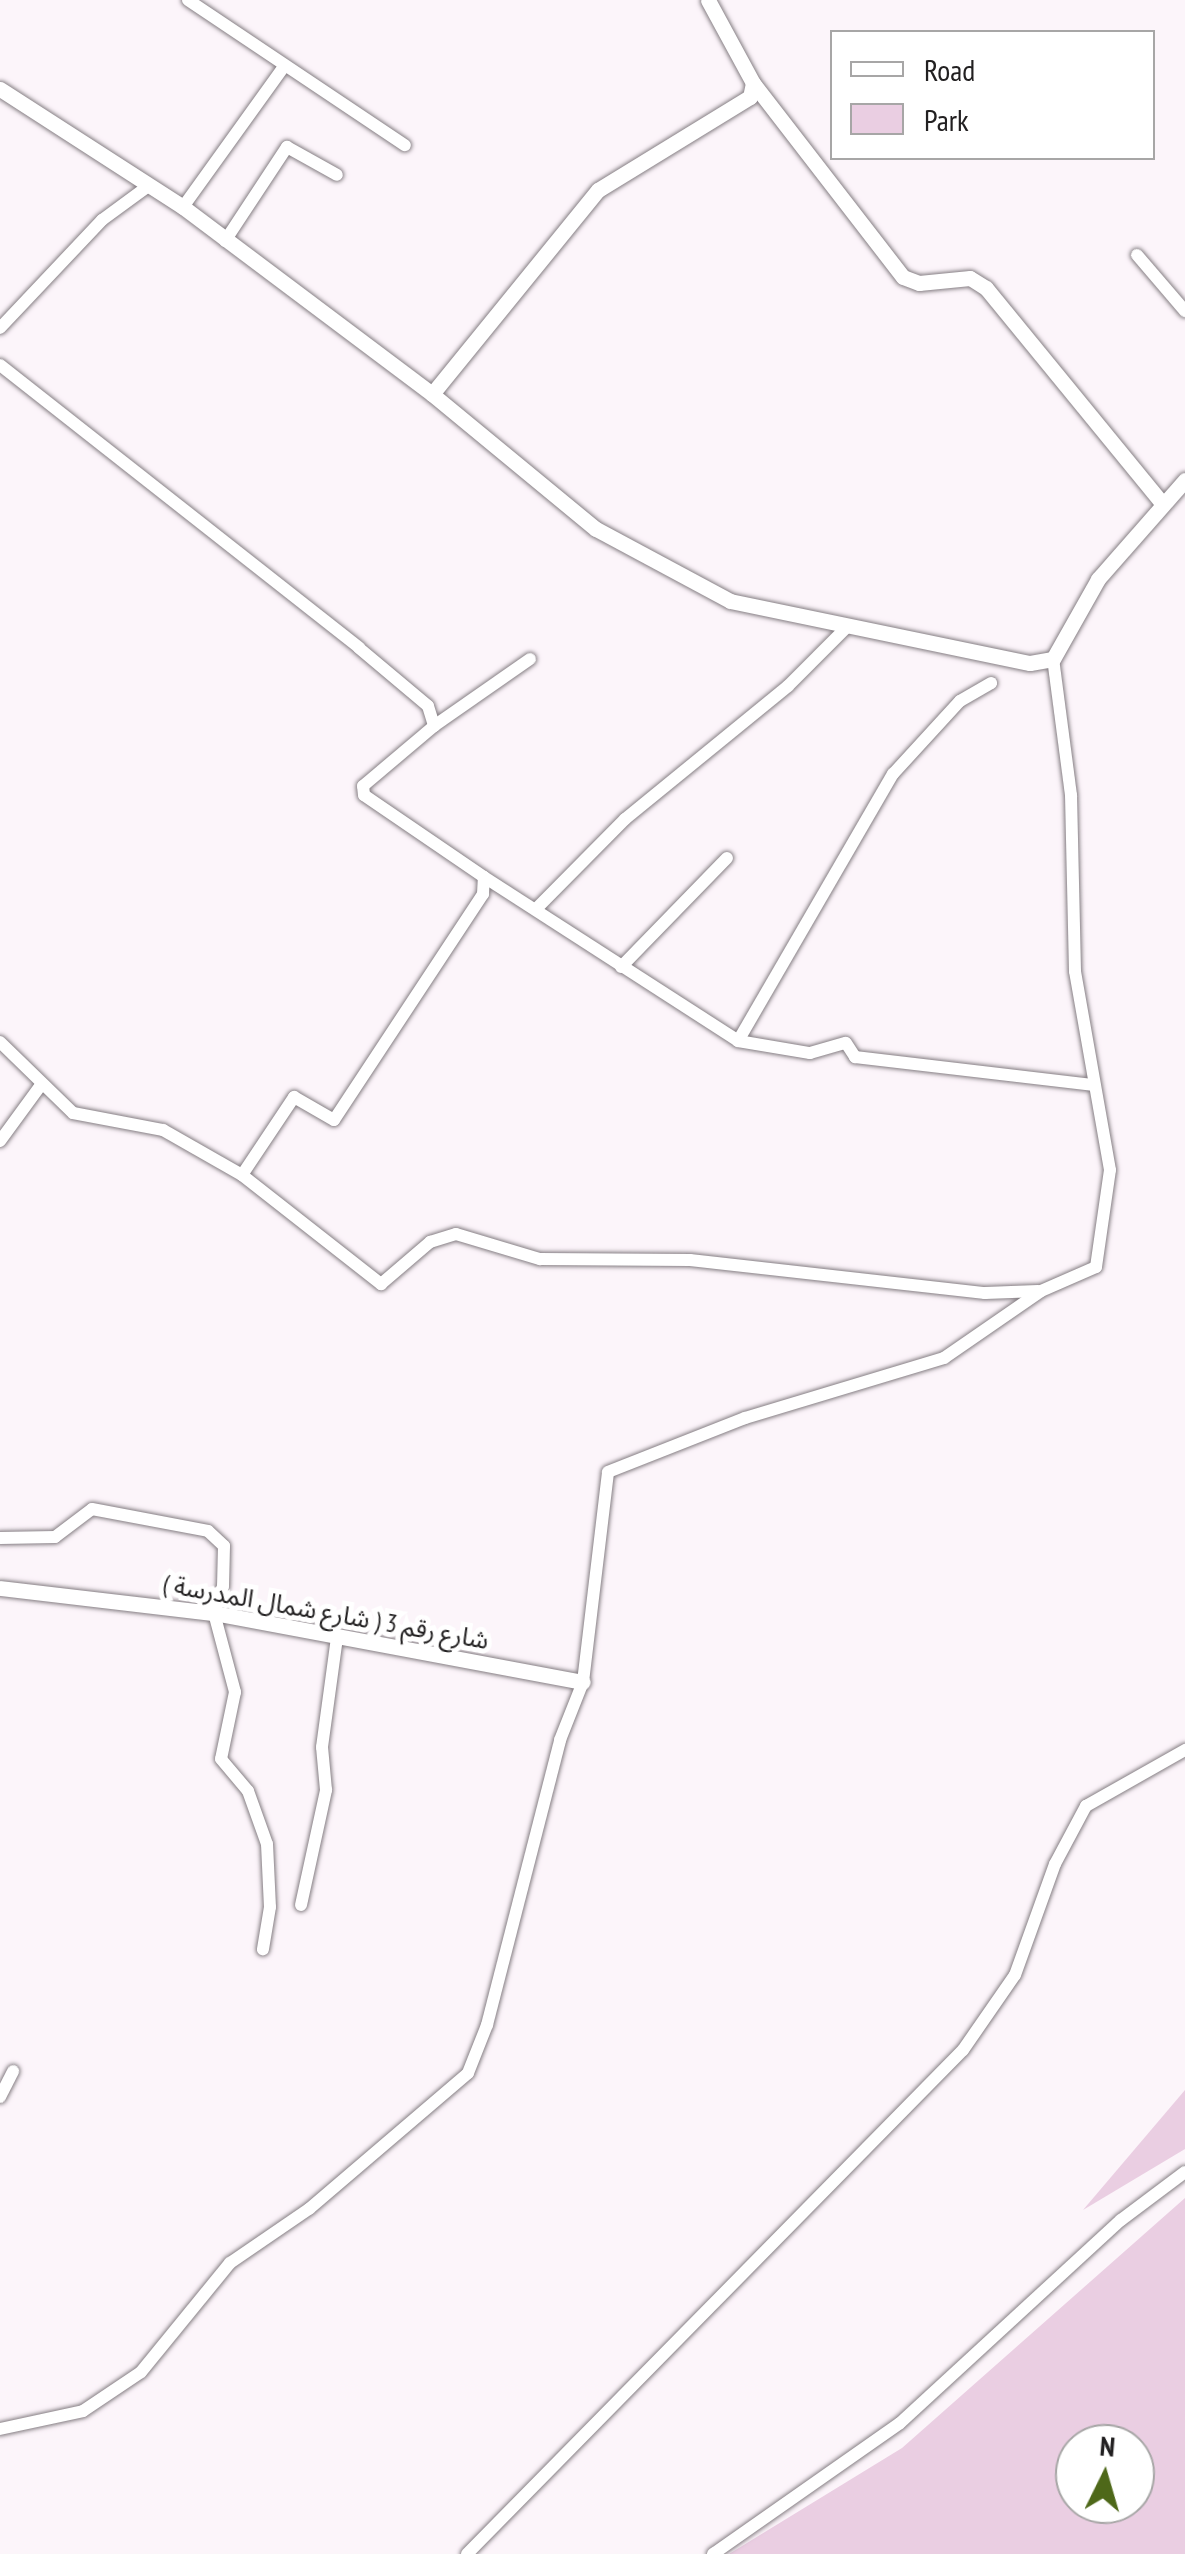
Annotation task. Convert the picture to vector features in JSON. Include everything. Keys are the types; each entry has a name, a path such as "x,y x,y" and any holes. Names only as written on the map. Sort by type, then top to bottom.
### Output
{"street":[{"path":"188,0 282,69 404,145"},
{"path":"708,0 753,83 903,277 919,283 970,278 986,288 1162,502"},
{"path":"183,207 282,69"},
{"path":"432,394 598,190 750,98 753,83"},
{"path":"2,93 183,207 432,394 596,529 644,560 730,602 1030,663 1053,660"},
{"path":"224,240 287,147 338,175"},
{"path":"0,328 102,220 148,188"},
{"path":"1137,255 1185,311"},
{"path":"0,365 359,648 428,706 434,726"},
{"path":"0,2429 84,2411 141,2372 230,2263 309,2209 468,2073 486,2025 560,1740 583,1682 608,1472 746,1418 944,1358 1041,1291 1088,1272 1102,1257 1110,1170 1075,971 1071,795 1053,660 1098,578 1185,480"},
{"path":"536,909 625,819 788,686 847,627"},
{"path":"530,659 434,726 364,786 364,796 738,1042 810,1053 846,1043 855,1057 1094,1085"},
{"path":"738,1042 893,774 960,702 991,683"},
{"path":"621,967 727,858"},
{"path":"242,1175 294,1096 334,1120 482,894 484,877"},
{"path":"0,1042 73,1113 162,1130 242,1175 380,1284 430,1242 456,1234 540,1259 690,1260 985,1293 1041,1291"},
{"path":"0,1141 42,1085"},
{"path":"0,1538 54,1537 92,1509 208,1531 224,1546 223,1586 214,1613 236,1692 221,1760 248,1792 267,1844 270,1907 262,1949"},
{"name":"شارع رقم 3 ( شارع شمال المدرسة )","path":"0,1588 214,1613 583,1682"},
{"path":"301,1905 326,1790 322,1747 337,1637"},
{"path":"468,2554 963,2050 1015,1975 1055,1864 1086,1806 1185,1750"},
{"path":"0,2097 14,2070"},
{"path":"713,2554 900,2422 1121,2220 1185,2172"}],"green space":[{"path":"1185,2090 1185,2149 1083,2210"},
{"path":"1185,2198 1185,2554 729,2554 902,2448"}]}
